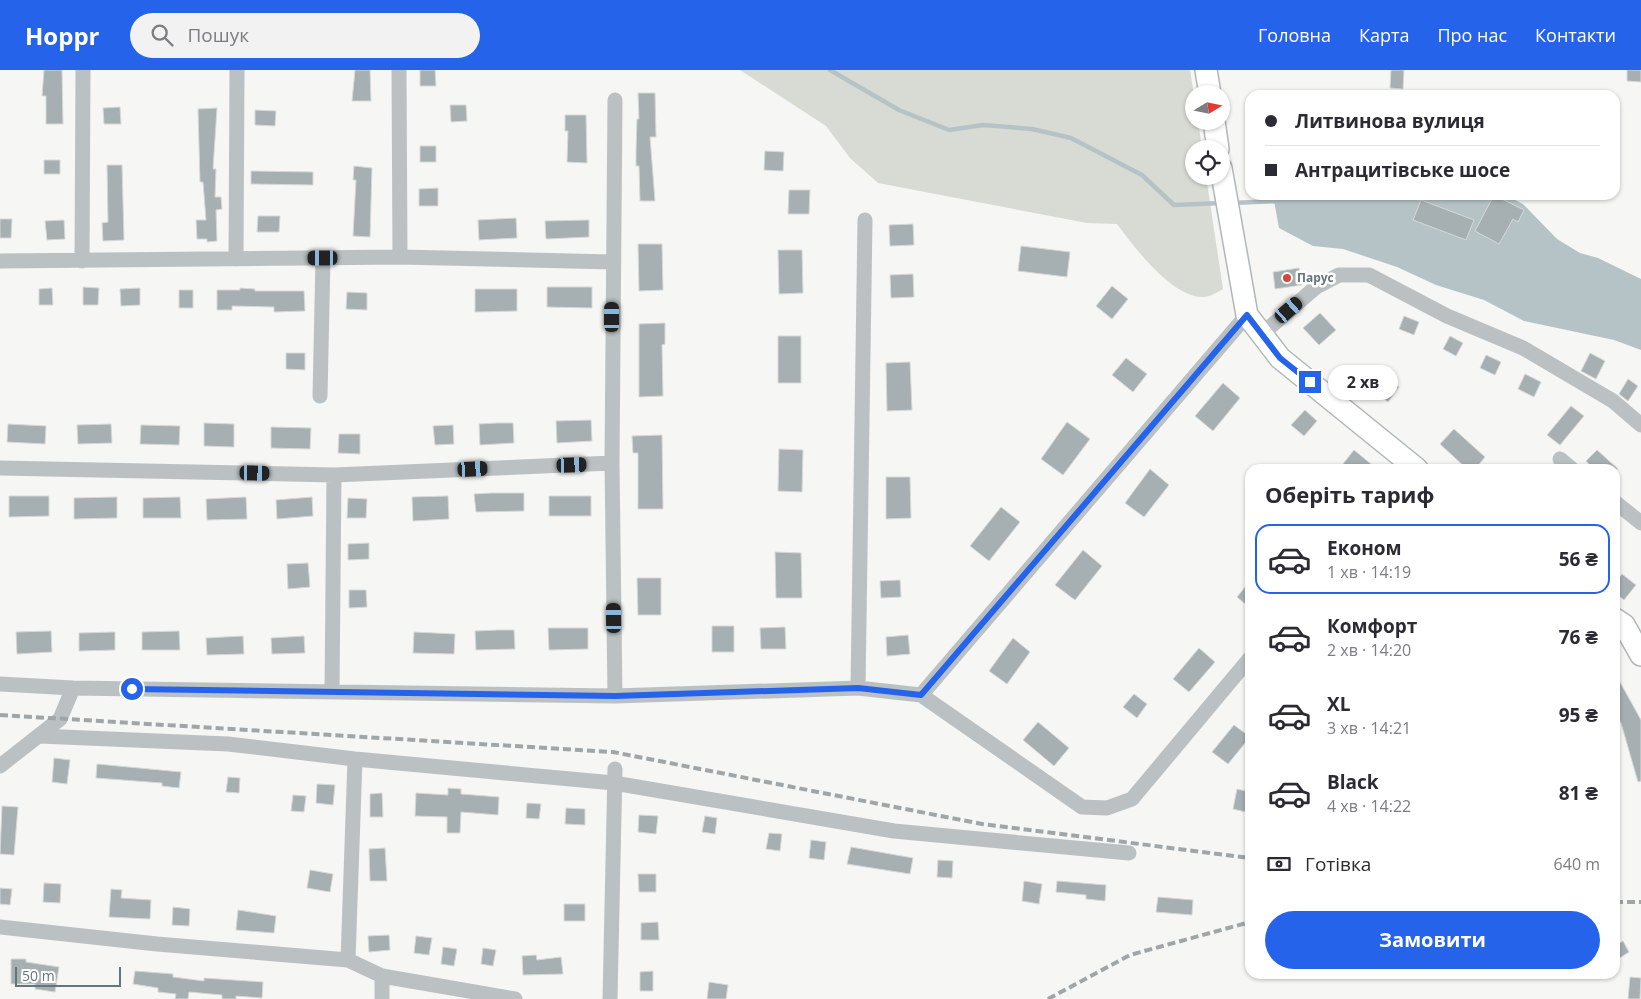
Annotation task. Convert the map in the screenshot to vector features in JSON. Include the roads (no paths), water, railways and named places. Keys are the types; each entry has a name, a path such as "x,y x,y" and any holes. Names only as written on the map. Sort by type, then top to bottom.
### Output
{"main road":[{"path":"1206,70 1208,85"},
{"path":"1224,185 1247,315 1280,358 1410,464"},
{"path":"1620,623 1624,626 1641,654"}],"street":[{"path":"82,261 83,70"},
{"path":"236,259 237,70"},
{"path":"399,70 400,257"},
{"path":"615,100 612,262 615,696"},
{"path":"858,688 865,220"},
{"path":"0,261 400,257 612,262"},
{"path":"320,396 323,258"},
{"path":"1262,334 1316,286 1339,274 1370,275 1447,316 1531,352 1613,401 1641,425"},
{"path":"921,695 1247,315"},
{"path":"1560,459 1566,464"},
{"path":"0,468 334,475 612,463"},
{"path":"332,692 334,475"},
{"path":"1620,506 1641,522"},
{"path":"0,684 73,688 615,696 858,688 921,695 1082,807 1106,808 1132,799 1245,664"},
{"path":"0,766 60,719 73,688"},
{"path":"39,736 228,744 355,759 614,776 894,831 1129,853"},
{"path":"348,960 355,759"},
{"path":"610,999 614,776"},
{"path":"0,927 157,944 348,960 382,976 515,999"},
{"path":"382,976 382,999"}],"waterway":[{"path":"830,70 899,110 949,130 983,125 1032,129 1071,138 1142,175 1174,205 1222,203"},
{"path":"1232,203 1279,201"}],"railway":[{"path":"0,715 613,752 982,824 1245,857"},
{"path":"1620,902 1641,902"},
{"path":"1048,999 1130,955 1245,923"}],"place":[{"name":"Парус","path":"1287,278"}]}
